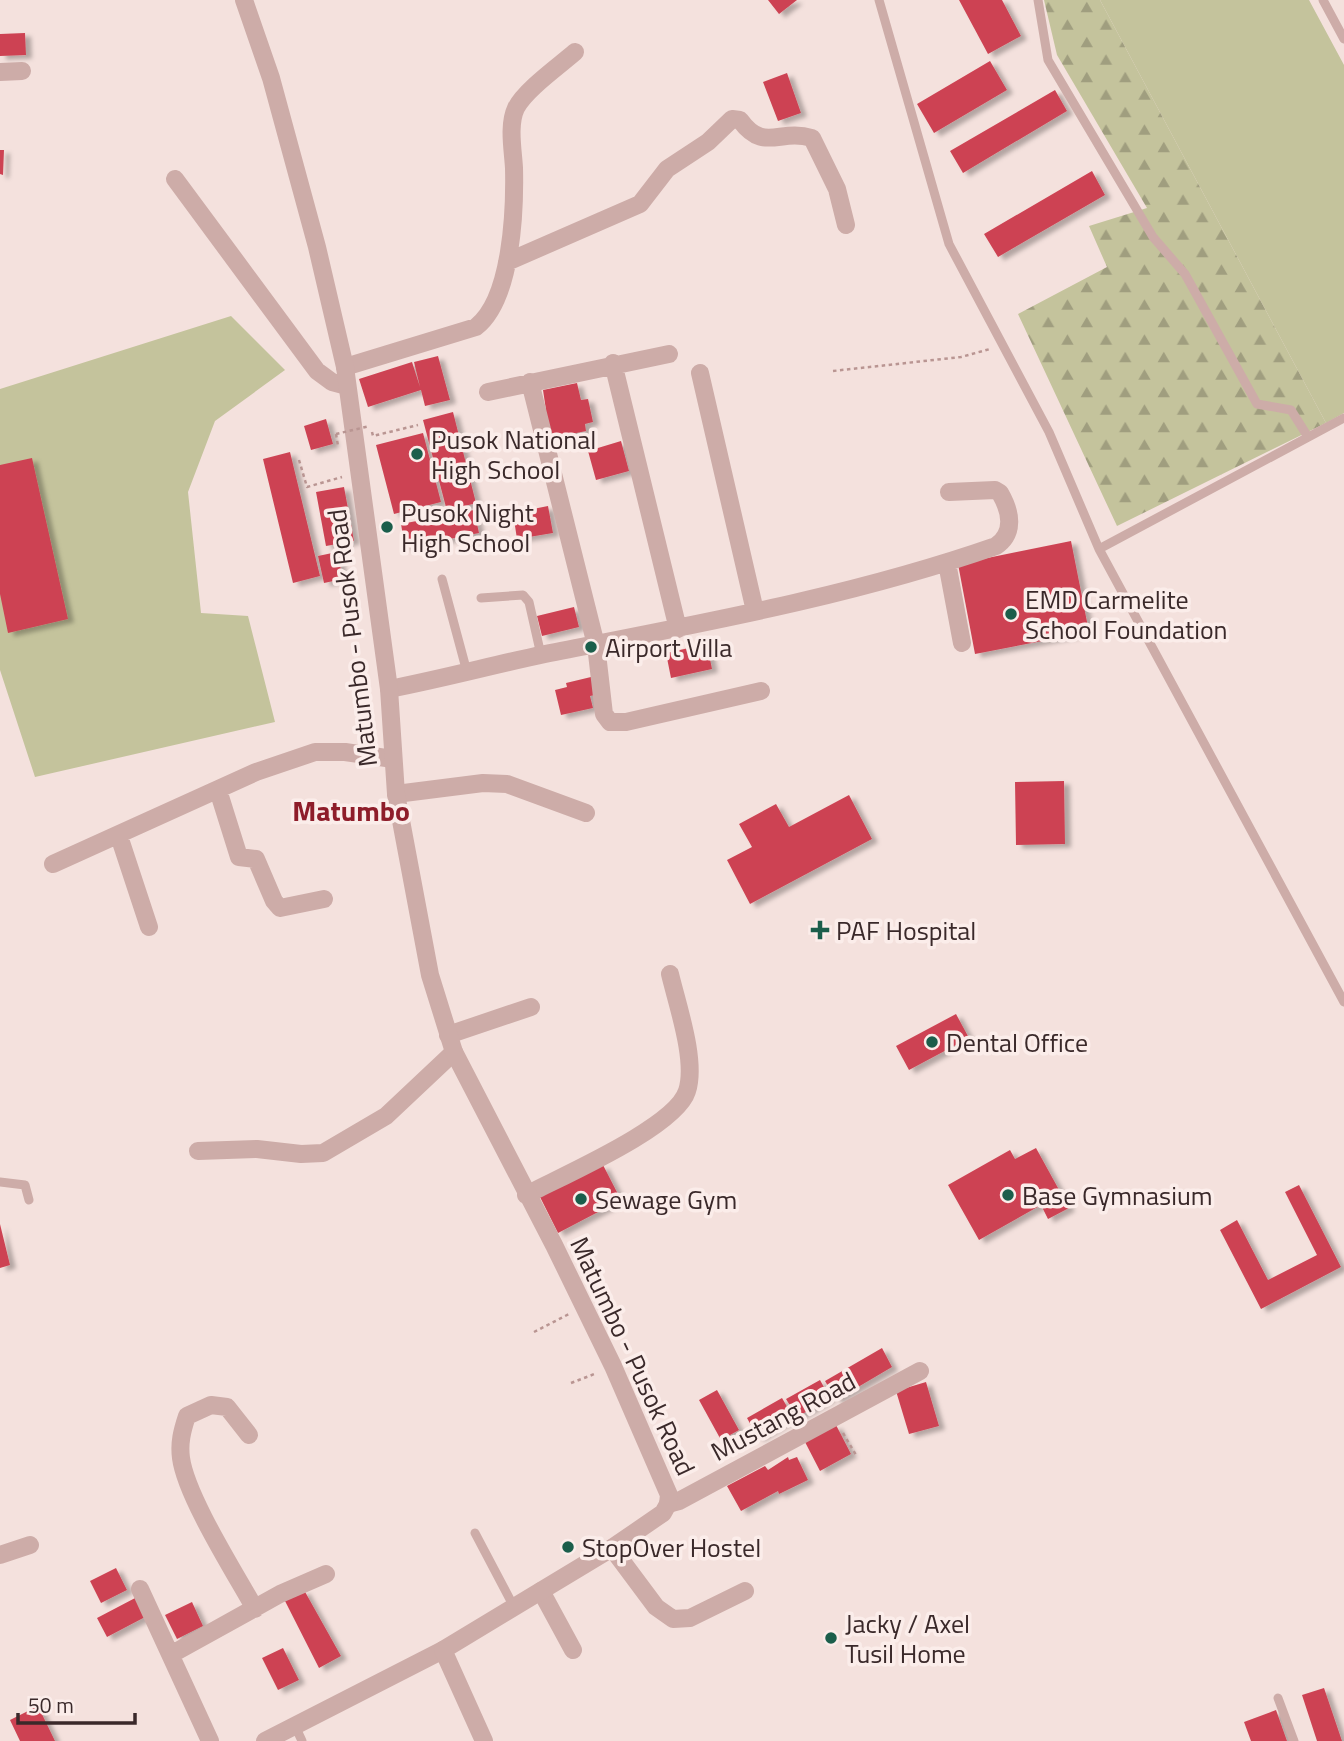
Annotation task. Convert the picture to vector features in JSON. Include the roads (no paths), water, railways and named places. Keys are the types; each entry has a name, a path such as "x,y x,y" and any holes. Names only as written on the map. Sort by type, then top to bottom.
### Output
{"street":[{"name":"Matumbo - Pusok Road","path":"244,0 271,78 317,247 345,367 389,689 396,794 430,975 451,1044 613,1366 669,1494 663,1513 612,1548 443,1650"},
{"path":"345,367 476,327 492,308 506,261 515,207 513,122 517,107 575,52"},
{"path":"0,72 22,71"},
{"path":"506,261 640,204 667,169 708,142 732,119 740,120 750,134 763,139 792,134 812,138 836,189 846,225"},
{"path":"175,179 317,371 332,382 347,386"},
{"path":"488,392 613,363 670,354"},
{"path":"613,363 678,629"},
{"path":"700,373 755,611"},
{"path":"530,382 596,645 604,714 610,722 626,722 761,691"},
{"path":"389,689 755,611 947,563 996,546 1006,539 1011,526 1004,500 995,490 949,492"},
{"path":"947,563 962,643"},
{"path":"53,864 256,772 316,752 345,752 393,759"},
{"path":"396,794 483,783 507,784 586,813"},
{"path":"218,790 239,857 257,859 274,901 281,908 324,899"},
{"path":"119,836 149,927"},
{"path":"526,1195 662,1122 682,1102 688,1090 688,1065 670,974"},
{"path":"198,1151 257,1149 301,1154 323,1153 386,1116 451,1044 531,1007"},
{"name":"Mustang Road","path":"668,1504 679,1501 920,1371"},
{"path":"249,1435 227,1407 212,1405 187,1416 180,1436 181,1460 188,1484 254,1609"},
{"path":"0,1555 30,1545"},
{"path":"612,1548 656,1606 673,1619 690,1618 745,1591"},
{"path":"172,1654 254,1609 326,1574"},
{"path":"140,1589 210,1741"},
{"path":"541,1591 573,1650"},
{"path":"265,1741 299,1734 443,1650 484,1741"}],"lane":[{"path":"879,0 949,244 1049,432 1099,549 1344,1002"},
{"path":"1038,0 1048,60 1153,237 1185,274 1257,404 1291,410 1308,437"},
{"path":"1323,0 1344,40"},
{"path":"1099,549 1344,418"},
{"path":"442,579 467,674"},
{"path":"481,598 523,595 529,602 541,655"},
{"path":"0,1182 25,1185 29,1200"},
{"path":"475,1533 514,1607"},
{"path":"1278,1698 1294,1741"}],"place":[{"name":"Pusok National High School","path":"417,454"},
{"name":"Pusok Night High School","path":"387,527"},
{"name":"EMD Carmelite School Foundation","path":"1011,614"},
{"name":"Airport Villa","path":"591,647"},
{"name":"PAF Hospital","path":"820,930"},
{"name":"Dental Office","path":"932,1042"},
{"name":"Base Gymnasium","path":"1008,1195"},
{"name":"Sewage Gym","path":"581,1199"},
{"name":"StopOver Hostel","path":"568,1547"},
{"name":"Jacky / Axel Tusil Home","path":"831,1638"}],"district":[{"name":"Matumbo","path":"351,810"}]}
